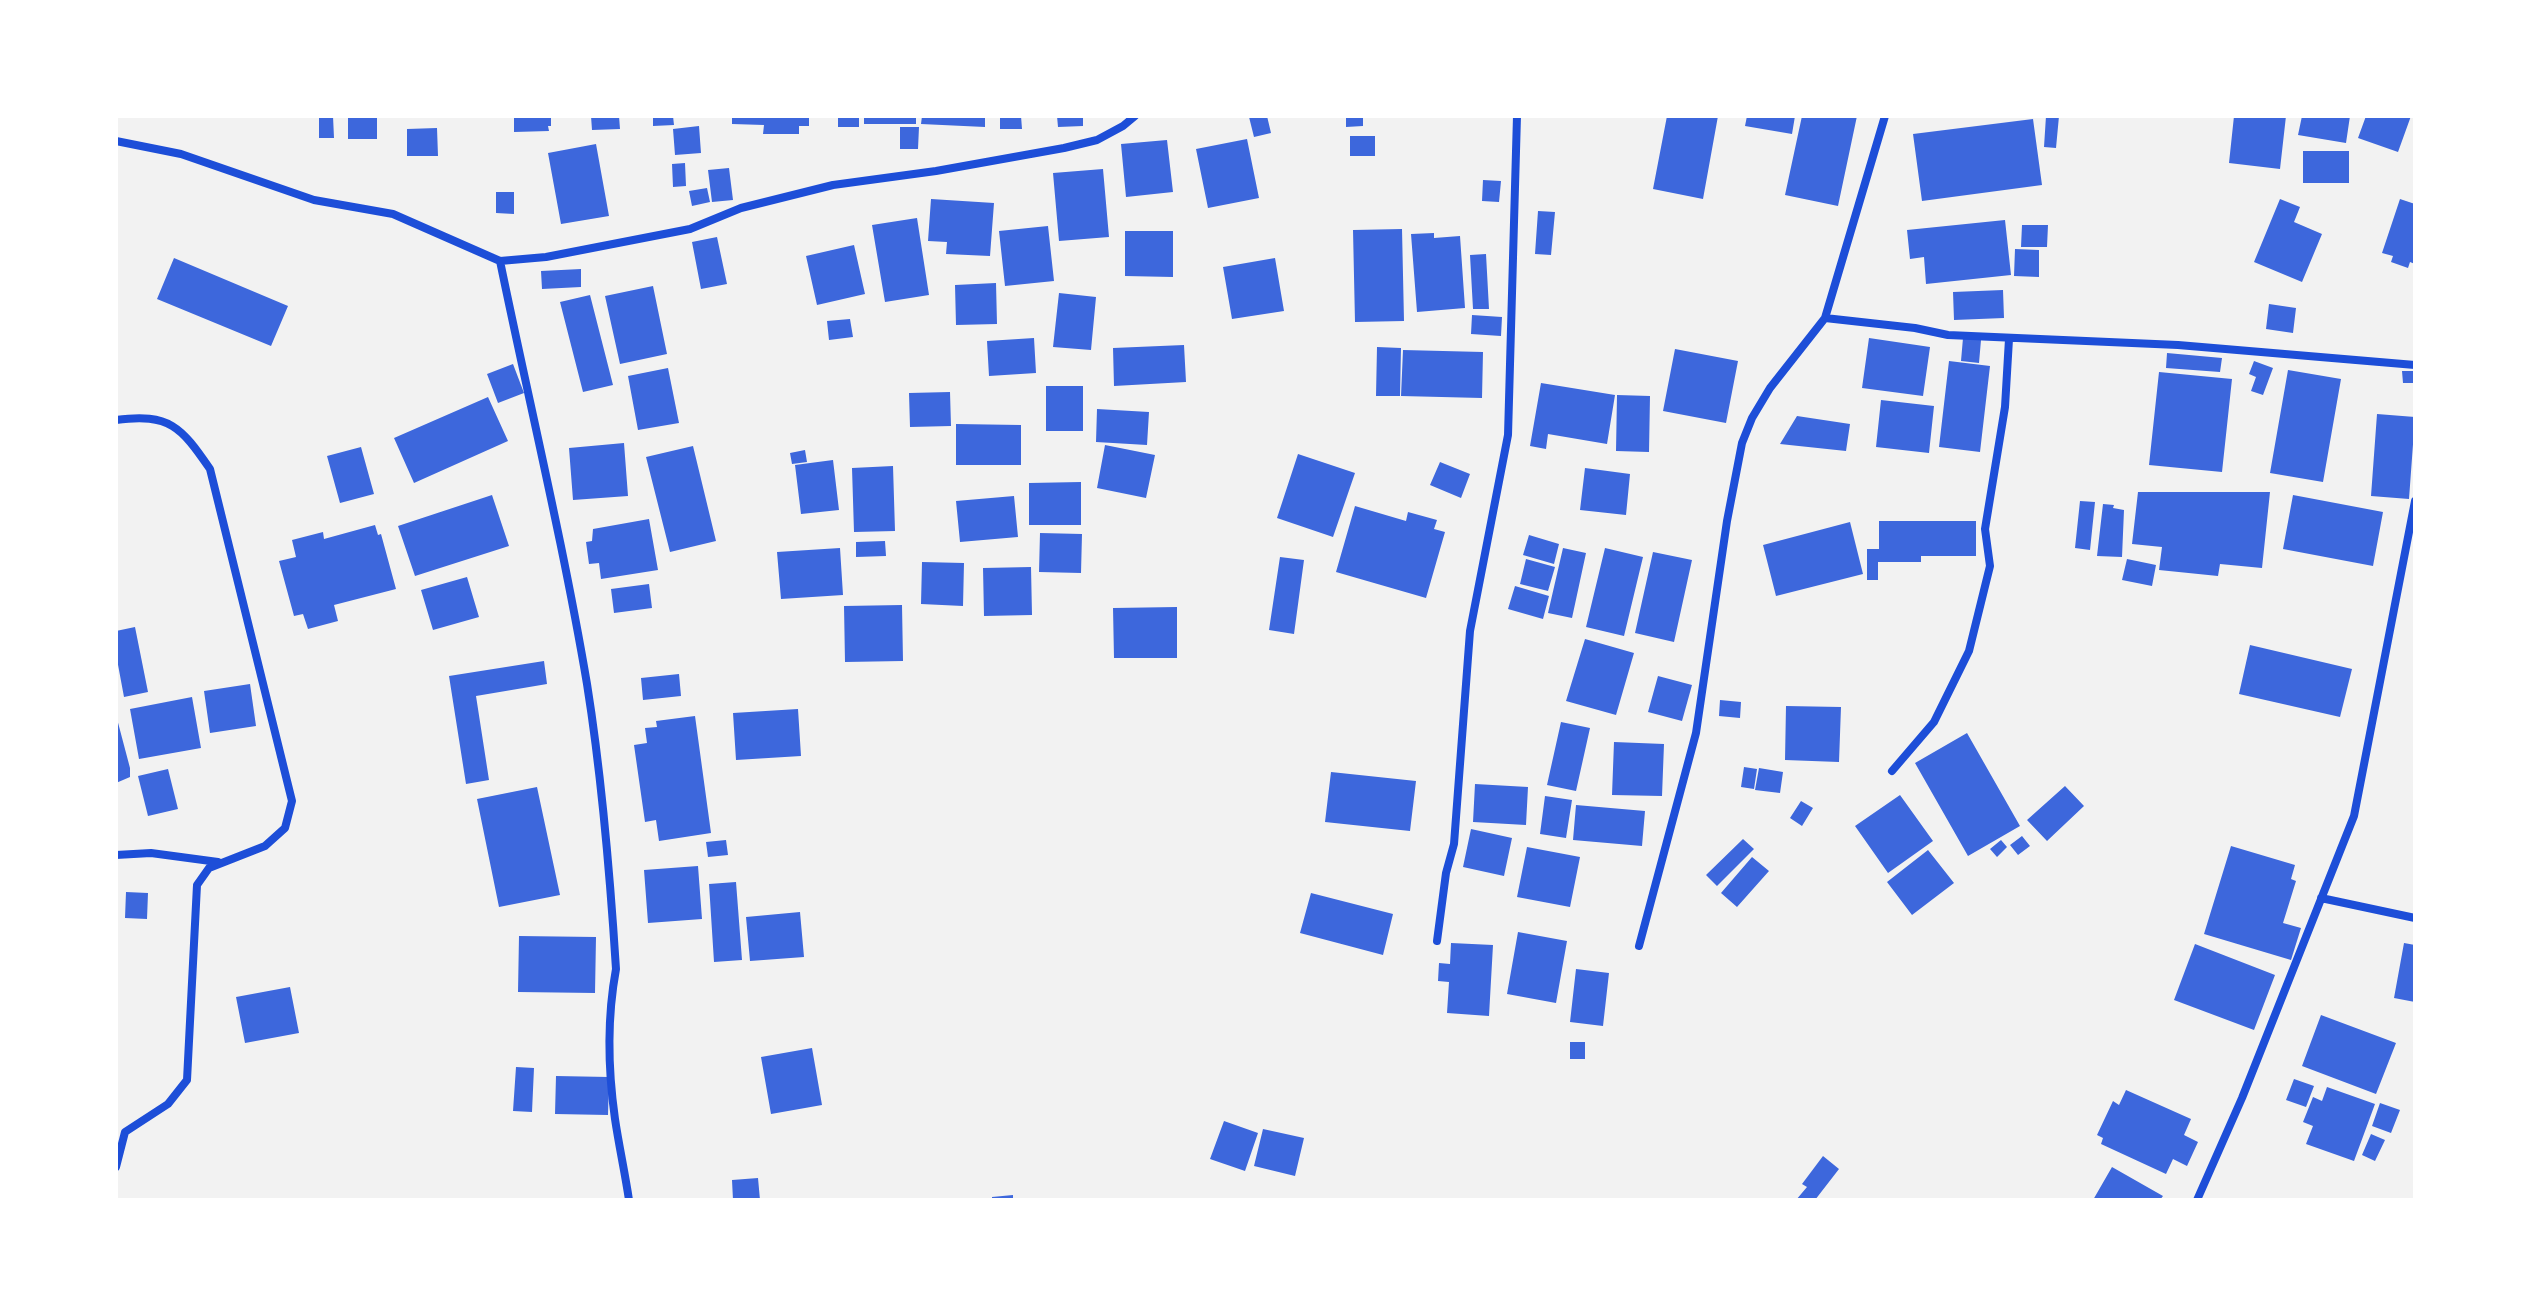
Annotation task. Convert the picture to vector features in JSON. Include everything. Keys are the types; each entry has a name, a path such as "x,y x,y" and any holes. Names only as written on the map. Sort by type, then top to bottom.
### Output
{"street":[{"path":"116,141 181,154 314,200 393,214 500,261 546,257 690,229 741,208 833,185 936,171 1064,148 1097,140 1135,116"},
{"path":"1437,941 1446,873 1454,844 1470,631 1508,435 1517,116"},
{"path":"1639,946 1696,733 1727,521 1742,443 1752,418 1770,388 1825,318 1885,116"},
{"path":"500,261 547,482 597,753 616,969 609,1032 612,1079 615,1119 629,1200"},
{"path":"1825,318 1915,328 1948,335 2178,345 2415,365"},
{"path":"1892,771 1934,722 1969,651 1990,566 1985,529 2005,407 2009,339"},
{"path":"116,420 142,417 172,425 186,434 210,469 292,801 285,828 265,846 209,868 197,885 187,1080 168,1104 125,1132 116,1167"},
{"path":"2197,1200 2242,1098 2354,816 2415,501"},
{"path":"116,855 151,853 222,863"},
{"path":"2321,898 2415,918"}],"building":[{"path":"319,116 333,116 334,138 319,138"},
{"path":"514,116 551,116 551,126 548,126 549,131 514,132"},
{"path":"591,116 619,116 620,129 592,130"},
{"path":"653,116 673,116 674,125 653,126"},
{"path":"732,116 809,116 809,126 799,126 799,134 763,134 764,125 732,124"},
{"path":"838,116 859,116 859,127 838,127"},
{"path":"864,116 916,116 916,124 864,124"},
{"path":"922,116 985,116 985,127 921,124"},
{"path":"1000,116 1021,116 1022,129 1000,129"},
{"path":"1057,116 1083,116 1083,126 1058,127"},
{"path":"1267,116 1271,133 1254,137 1249,117"},
{"path":"1346,116 1363,116 1363,126 1346,127"},
{"path":"1667,116 1718,116 1703,199 1653,189"},
{"path":"1747,116 1795,116 1792,134 1745,126"},
{"path":"1802,116 1857,116 1838,206 1785,195"},
{"path":"2046,116 2059,116 2056,148 2044,147"},
{"path":"2234,116 2286,116 2280,169 2229,163"},
{"path":"2302,116 2350,116 2346,143 2298,135"},
{"path":"2366,116 2411,116 2398,152 2358,138"},
{"path":"348,117 377,117 377,139 348,139"},
{"path":"2033,119 2042,185 1922,201 1913,134"},
{"path":"699,126 701,153 675,155 673,129"},
{"path":"900,127 919,127 918,149 900,149"},
{"path":"437,128 438,156 407,156 407,129"},
{"path":"1350,136 1375,136 1375,156 1350,156"},
{"path":"1247,139 1259,198 1208,208 1196,149"},
{"path":"1167,140 1173,192 1126,197 1121,144"},
{"path":"596,144 609,216 561,224 548,153"},
{"path":"2303,151 2349,151 2349,183 2303,183"},
{"path":"685,163 686,186 673,187 672,164"},
{"path":"729,168 733,200 712,202 708,170"},
{"path":"1103,169 1109,237 1059,241 1053,173"},
{"path":"1483,180 1501,181 1499,202 1482,201"},
{"path":"707,188 710,202 692,206 689,191"},
{"path":"496,192 514,192 514,214 496,213"},
{"path":"931,199 994,203 990,256 946,254 947,242 928,241"},
{"path":"2280,199 2300,207 2294,222 2322,234 2302,282 2254,262"},
{"path":"2400,199 2415,204 2415,264 2410,262 2408,268 2391,262 2393,256 2382,253"},
{"path":"1538,211 1555,212 1551,255 1535,254"},
{"path":"917,218 929,295 885,302 872,225"},
{"path":"2005,220 2011,275 1926,284 1924,257 1910,259 1907,230"},
{"path":"2022,225 2048,225 2047,247 2021,247"},
{"path":"1048,226 1054,281 1005,286 999,231"},
{"path":"1402,229 1404,321 1355,322 1353,230"},
{"path":"1125,231 1173,231 1173,277 1125,276"},
{"path":"1434,233 1434,238 1460,236 1465,308 1417,312 1411,234"},
{"path":"717,237 727,284 701,289 692,242"},
{"path":"854,245 865,294 817,305 806,256"},
{"path":"2015,249 2039,250 2039,277 2014,276"},
{"path":"1486,254 1489,309 1473,309 1470,255"},
{"path":"174,258 288,306 271,346 157,299"},
{"path":"1275,258 1284,311 1232,319 1223,267"},
{"path":"581,269 581,287 542,289 541,271"},
{"path":"996,283 997,324 956,325 955,285"},
{"path":"653,286 667,354 620,364 605,296"},
{"path":"2003,290 2004,318 1954,320 1953,292"},
{"path":"1059,293 1096,297 1091,350 1053,347"},
{"path":"590,295 613,385 583,392 560,302"},
{"path":"2269,304 2296,308 2293,333 2266,329"},
{"path":"1472,315 1502,317 1501,336 1471,334"},
{"path":"850,319 853,337 829,340 827,321"},
{"path":"1034,338 1036,373 989,376 987,341"},
{"path":"1869,338 1930,347 1923,396 1862,388"},
{"path":"1963,338 1981,340 1979,363 1961,361"},
{"path":"1184,345 1186,382 1114,386 1113,348"},
{"path":"1377,347 1401,348 1400,396 1376,396"},
{"path":"1675,349 1738,361 1726,423 1663,411"},
{"path":"1403,350 1483,352 1482,398 1401,396"},
{"path":"2167,353 2222,358 2220,372 2166,368"},
{"path":"1949,361 1990,366 1980,452 1939,447"},
{"path":"2254,361 2273,368 2263,395 2251,391 2256,377 2249,374"},
{"path":"513,364 524,393 498,403 487,374"},
{"path":"668,368 679,423 638,430 628,376"},
{"path":"2288,370 2341,379 2323,482 2270,473"},
{"path":"2402,371 2414,371 2414,383 2403,383"},
{"path":"2159,372 2232,379 2222,472 2149,465"},
{"path":"1541,383 1615,395 1607,444 1548,434 1546,449 1530,446"},
{"path":"1046,386 1083,386 1083,431 1046,431"},
{"path":"950,392 951,426 910,427 909,393"},
{"path":"1617,395 1650,396 1649,452 1616,451"},
{"path":"488,397 508,441 414,483 394,438"},
{"path":"1881,400 1934,406 1929,453 1876,447"},
{"path":"1097,409 1149,412 1147,445 1096,442"},
{"path":"2377,414 2415,417 2409,499 2371,496"},
{"path":"1797,416 1850,424 1846,451 1780,444"},
{"path":"956,424 1021,425 1021,465 956,465"},
{"path":"624,443 628,496 573,500 569,448"},
{"path":"1105,445 1155,455 1146,498 1097,488"},
{"path":"693,446 716,541 670,552 646,457"},
{"path":"361,447 374,494 340,503 327,456"},
{"path":"805,450 807,462 792,464 790,453"},
{"path":"1298,454 1355,473 1333,537 1277,518"},
{"path":"833,460 839,510 801,514 795,465"},
{"path":"1440,462 1470,474 1461,498 1430,485"},
{"path":"893,466 895,531 854,532 852,468"},
{"path":"1585,468 1630,474 1626,515 1580,510"},
{"path":"1081,482 1081,525 1029,525 1029,483"},
{"path":"2138,492 2270,492 2262,568 2220,564 2218,576 2159,570 2162,547 2132,544"},
{"path":"492,495 509,546 415,576 398,526"},
{"path":"2293,495 2383,512 2373,566 2283,549"},
{"path":"1014,496 1018,537 960,542 956,501"},
{"path":"2080,501 2095,502 2090,550 2075,548"},
{"path":"2103,504 2124,510 2122,557 2097,556"},
{"path":"1355,506 1406,521 1408,512 1437,520 1434,529 1445,532 1426,598 1336,572"},
{"path":"649,519 658,570 601,579 599,563 589,564 586,542 592,541 593,529"},
{"path":"1879,521 1976,521 1976,556 1921,556 1921,562 1878,562 1878,580 1867,580 1867,549 1879,549"},
{"path":"1850,522 1863,574 1776,596 1763,545"},
{"path":"375,525 378,535 381,534 396,589 334,605 338,621 308,629 303,614 294,616 279,561 296,557 292,540 323,532 324,539"},
{"path":"1040,533 1082,534 1081,573 1039,572"},
{"path":"1529,535 1559,544 1554,564 1523,555"},
{"path":"885,541 886,556 856,557 856,542"},
{"path":"840,548 843,595 781,599 777,552"},
{"path":"1563,548 1586,553 1572,618 1548,613"},
{"path":"1605,548 1643,557 1624,636 1586,627"},
{"path":"1653,552 1692,560 1674,642 1635,633"},
{"path":"1280,557 1304,560 1294,634 1269,630"},
{"path":"1526,559 1555,567 1548,591 1520,584"},
{"path":"2127,559 2156,565 2152,586 2122,580"},
{"path":"922,562 964,563 963,606 921,604"},
{"path":"1031,567 1032,615 984,616 983,568"},
{"path":"467,577 479,617 433,630 421,590"},
{"path":"649,584 652,608 614,613 611,589"},
{"path":"1515,586 1549,596 1543,619 1508,609"},
{"path":"902,605 903,661 845,662 844,606"},
{"path":"1177,607 1177,658 1114,658 1113,608"},
{"path":"135,627 148,692 124,697 116,654 116,631"},
{"path":"1585,639 1634,653 1616,715 1566,701"},
{"path":"2250,645 2352,669 2340,717 2239,694"},
{"path":"544,661 547,684 476,696 489,780 466,784 449,676"},
{"path":"679,674 681,696 643,700 641,678"},
{"path":"1658,676 1692,685 1682,721 1648,712"},
{"path":"250,684 256,726 210,733 204,691"},
{"path":"192,697 201,748 139,759 130,709"},
{"path":"1720,700 1741,702 1740,718 1719,716"},
{"path":"1786,706 1841,707 1839,762 1785,760"},
{"path":"798,709 801,756 736,760 733,713"},
{"path":"116,715 130,777 116,783"},
{"path":"695,716 711,833 659,841 656,820 645,822 634,745 647,743 645,728 657,727 656,721"},
{"path":"1561,722 1590,728 1576,791 1547,785"},
{"path":"1967,733 2020,826 1968,856 1915,763"},
{"path":"1614,742 1664,744 1662,796 1612,795"},
{"path":"1744,767 1757,769 1754,789 1741,787"},
{"path":"1759,768 1783,772 1780,793 1755,790"},
{"path":"168,769 178,809 148,816 138,776"},
{"path":"1331,772 1416,781 1410,831 1325,822"},
{"path":"1475,784 1528,787 1526,825 1473,822"},
{"path":"2065,786 2084,806 2047,841 2027,820"},
{"path":"537,787 560,895 499,907 477,799"},
{"path":"1900,795 1933,841 1888,873 1855,826"},
{"path":"1545,796 1572,800 1566,838 1540,834"},
{"path":"1801,801 1813,808 1802,826 1790,818"},
{"path":"1576,805 1645,811 1642,846 1573,840"},
{"path":"1471,829 1512,838 1504,876 1463,867"},
{"path":"2022,836 2030,846 2018,855 2010,845"},
{"path":"1743,839 1754,849 1717,886 1706,875"},
{"path":"726,840 728,855 708,857 706,842"},
{"path":"2001,840 2007,847 1997,857 1990,849"},
{"path":"2231,846 2295,865 2291,879 2296,881 2283,923 2301,928 2291,960 2204,934"},
{"path":"1527,847 1580,857 1570,907 1517,897"},
{"path":"1928,850 1954,883 1912,915 1887,882"},
{"path":"1752,857 1769,871 1737,907 1721,893"},
{"path":"698,866 702,919 648,923 644,870"},
{"path":"736,882 742,960 714,962 709,884"},
{"path":"126,892 148,893 147,919 125,918"},
{"path":"1311,893 1393,914 1383,955 1300,933"},
{"path":"800,912 804,957 750,961 746,917"},
{"path":"1518,932 1567,941 1556,1003 1507,994"},
{"path":"519,936 596,937 595,993 518,992"},
{"path":"1451,943 1493,945 1489,1016 1447,1013 1449,982 1438,981 1439,963 1450,964"},
{"path":"2404,943 2415,945 2415,1002 2394,998"},
{"path":"2195,944 2275,975 2254,1030 2174,1000"},
{"path":"1576,969 1609,973 1603,1026 1570,1022"},
{"path":"290,987 299,1033 245,1043 236,997"},
{"path":"2321,1015 2396,1043 2376,1094 2302,1066"},
{"path":"1570,1042 1585,1042 1585,1059 1570,1059"},
{"path":"812,1048 822,1105 771,1114 761,1057"},
{"path":"516,1067 534,1068 532,1112 513,1111"},
{"path":"556,1076 609,1077 608,1115 555,1114"},
{"path":"2294,1079 2314,1086 2306,1107 2286,1100"},
{"path":"2327,1087 2375,1104 2354,1161 2306,1144 2313,1126 2303,1122 2313,1097 2322,1101"},
{"path":"2126,1090 2191,1119 2184,1135 2198,1142 2187,1166 2173,1159 2166,1174 2101,1144 2103,1138 2097,1135 2113,1101 2119,1105"},
{"path":"2380,1103 2400,1110 2391,1133 2372,1126"},
{"path":"1224,1121 1258,1133 1245,1171 1210,1159"},
{"path":"1263,1129 1304,1138 1295,1176 1254,1166"},
{"path":"2371,1134 2385,1140 2375,1161 2362,1155"},
{"path":"1823,1156 1839,1169 1815,1200 1796,1200 1807,1187 1802,1184"},
{"path":"2112,1167 2163,1196 2160,1200 2093,1200"},
{"path":"758,1178 760,1200 733,1200 732,1180"},
{"path":"1013,1195 1013,1200 992,1200 992,1197"}]}
